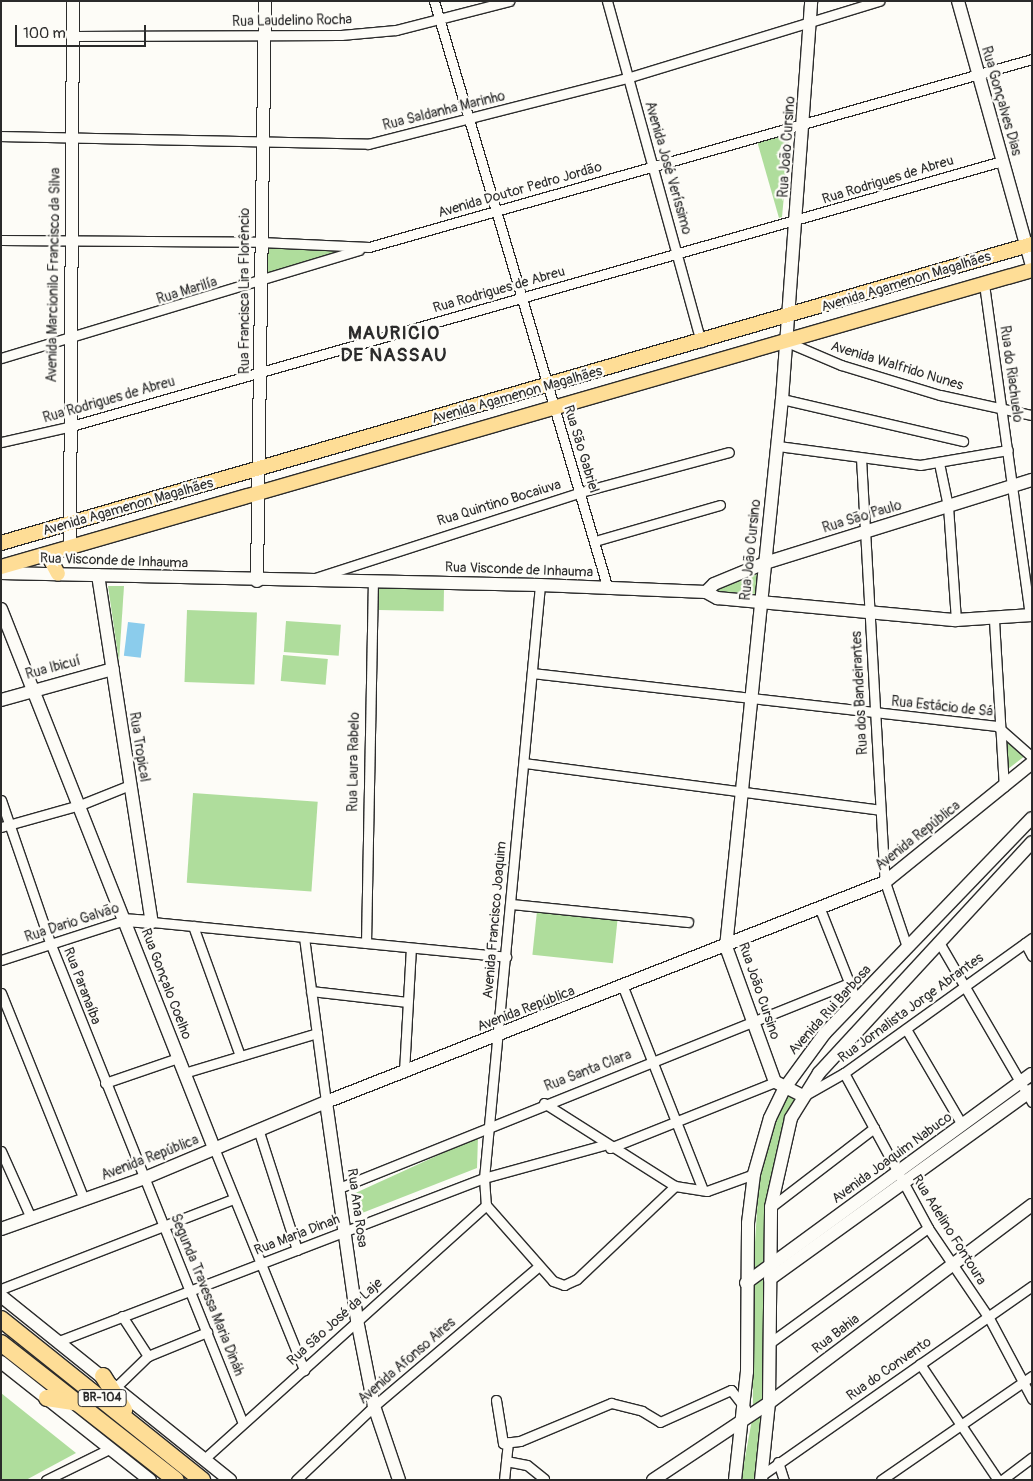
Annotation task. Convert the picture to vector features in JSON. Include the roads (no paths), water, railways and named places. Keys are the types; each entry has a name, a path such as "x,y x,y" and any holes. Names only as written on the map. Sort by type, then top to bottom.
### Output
{"highway":[{"name":"BR-104","path":"1,1319 202,1480"},
{"name":"BR-104","path":"1,1343 176,1480"},
{"path":"103,1376 130,1421"},
{"path":"47,1398 77,1403"}],"main road":[{"name":"Avenida Agamenon Magalhães","path":"1,544 701,342 1029,245"},
{"name":"Avenida Agamenon Magalhães","path":"1,567 70,549 1032,270"},
{"path":"48,555 58,574"}],"street":[{"name":"Avenida Marcionilo Francisco da Silva","path":"70,549 67,525 68,336 71,241 73,1"},
{"name":"Rua Francisca Lira Florêncio","path":"258,580 256,470 260,370 260,242 265,1"},
{"name":"Rua São Gabriel","path":"434,1 608,588"},
{"name":"Rua Laudelino Rocha","path":"73,36 264,36 387,31 439,20 509,1"},
{"name":"Avenida José Veríssimo","path":"607,1 627,78 655,166 701,342"},
{"name":"Rua João Cursino","path":"779,1086 753,1023 726,947 740,792 778,446 786,342 790,316 811,1"},
{"name":"Rua Saldanha Marinho","path":"1,136 263,144 368,144 627,78 879,1"},
{"name":"Rua Gonçalves Dias","path":"958,1 1002,161 1029,245 1032,266"},
{"name":"Avenida Doutor Pedro Jordão","path":"1,240 260,242 369,247 804,122 1032,59"},
{"name":"Rua Rodrigues de Abreu","path":"1,442 68,427 260,370 797,222 1002,161"},
{"name":"Rua Marilía","path":"1,358 68,336 218,296 260,280 369,247"},
{"name":"Rua do Riachuelo","path":"984,284 1031,615"},
{"name":"Avenida Walfrido Nunes","path":"786,342 841,365 1032,415"},
{"path":"782,399 963,441"},
{"path":"778,446 861,458 939,463 1008,450"},
{"name":"Rua Quintino Bocaiuva","path":"310,580 581,492 729,452"},
{"name":"Rua dos Bandeirantes","path":"861,458 867,531 869,613 876,714 879,810 885,882 907,947"},
{"path":"939,463 948,506 956,620"},
{"name":"Rua São Paulo","path":"706,592 714,584 765,563 1032,480"},
{"path":"595,541 720,505"},
{"name":"Rua Visconde de Inhauma","path":"1,573 540,585 706,592 717,598 956,620 994,620 1031,615"},
{"name":"Rua Tropical","path":"98,575 152,922"},
{"name":"Rua Laura Rabelo","path":"366,944 373,580"},
{"name":"Avenida Francisco Joaquim","path":"486,1205 484,1178 540,585"},
{"name":"Rua Gonçalo Coelho","path":"1,609 36,687 233,1199 304,1370"},
{"path":"994,620 997,726 1004,787"},
{"name":"Rua Ibicuí","path":"1,700 36,687 112,669"},
{"name":"Rua Estácio de Sá","path":"532,673 876,714 997,726 1032,757"},
{"path":"524,763 879,810"},
{"name":"Avenida República","path":"1,1230 145,1178 214,1148 259,1132 326,1102 726,947 885,882 1032,763"},
{"path":"1,827 80,805 130,785"},
{"name":"Rua Paranaíba","path":"1,800 51,945 105,1083 145,1178"},
{"name":"Avenida Rui Barbosa","path":"735,1480 745,1412 746,1283 754,1174 779,1086 856,1000 1032,818"},
{"path":"761,1478 769,1403 771,1342 770,1207 783,1143 803,1096 1032,842"},
{"path":"511,904 688,922"},
{"path":"820,908 848,984 856,1000"},
{"name":"Rua Dario Galvão","path":"1,960 126,920 152,922"},
{"path":"152,922 506,958"},
{"path":"193,926 240,1056"},
{"name":"Rua Ana Rosa","path":"304,937 357,1320 374,1406 399,1480"},
{"path":"1028,941 1032,956"},
{"name":"Rua Jornalista Jorge Abrantes","path":"803,1096 844,1073 1028,941"},
{"path":"940,944 1020,1082 1030,1095"},
{"path":"404,1072 411,948"},
{"name":"Rua Santa Clara","path":"339,1188 490,1123 753,1023 848,984"},
{"path":"623,987 702,1190"},
{"path":"311,991 407,1002"},
{"path":"1,993 84,1199"},
{"path":"906,1029 962,1125"},
{"path":"184,1073 317,1033"},
{"path":"105,1083 178,1058"},
{"name":"Rua Adelino Fontoura","path":"844,1073 928,1228 1028,1379 1032,1399"},
{"name":"Avenida Joaquim Nabuco","path":"901,1179 962,1125 1032,1074"},
{"path":"779,1086 803,1096"},
{"name":"Rua Maria Dinah","path":"59,1341 484,1178 607,1147 779,1086"},
{"name":"Avenida Joaquim Nabuco","path":"746,1283 770,1272 901,1179 1030,1095"},
{"path":"544,1103 607,1147 675,1186 702,1190 754,1174"},
{"path":"770,1207 874,1128"},
{"path":"259,1132 297,1250"},
{"path":"1,1151 31,1218"},
{"name":"Segunda Travessa Maria Dináh","path":"145,1178 242,1421"},
{"path":"486,1205 553,1282 564,1285 577,1279 675,1186"},
{"path":"1,1288 165,1228 233,1199"},
{"name":"Rua São José da Laje","path":"203,1460 242,1421 304,1370 486,1205"},
{"name":"Rua Bahia","path":"653,1480 745,1412 769,1403 1032,1205"},
{"path":"771,1342 928,1228"},
{"name":"Avenida Afonso Aires","path":"296,1480 374,1406 539,1266"},
{"name":"Rua do Convento","path":"761,1478 778,1462 989,1318 1032,1286"},
{"path":"1,1296 117,1386 203,1460 230,1480"},
{"path":"122,1316 148,1356"},
{"path":"117,1386 148,1356 207,1332"},
{"path":"1,1362 150,1480"},
{"path":"920,1364 998,1480"},
{"path":"881,1480 1028,1379"},
{"path":"496,1400 503,1443 611,1404 642,1411 660,1422 731,1390 745,1412"},
{"path":"504,1480 508,1442"},
{"path":"46,1480 109,1448"},
{"path":"1002,1480 1032,1457"},
{"path":"506,1461 526,1465 544,1479"},
{"path":"778,1462 784,1480"}],"water":[{"path":"128,622 145,624 141,658 124,656"}],"district":[{"name":"MAURICIO DE NASSAU","path":"394,345"}]}
